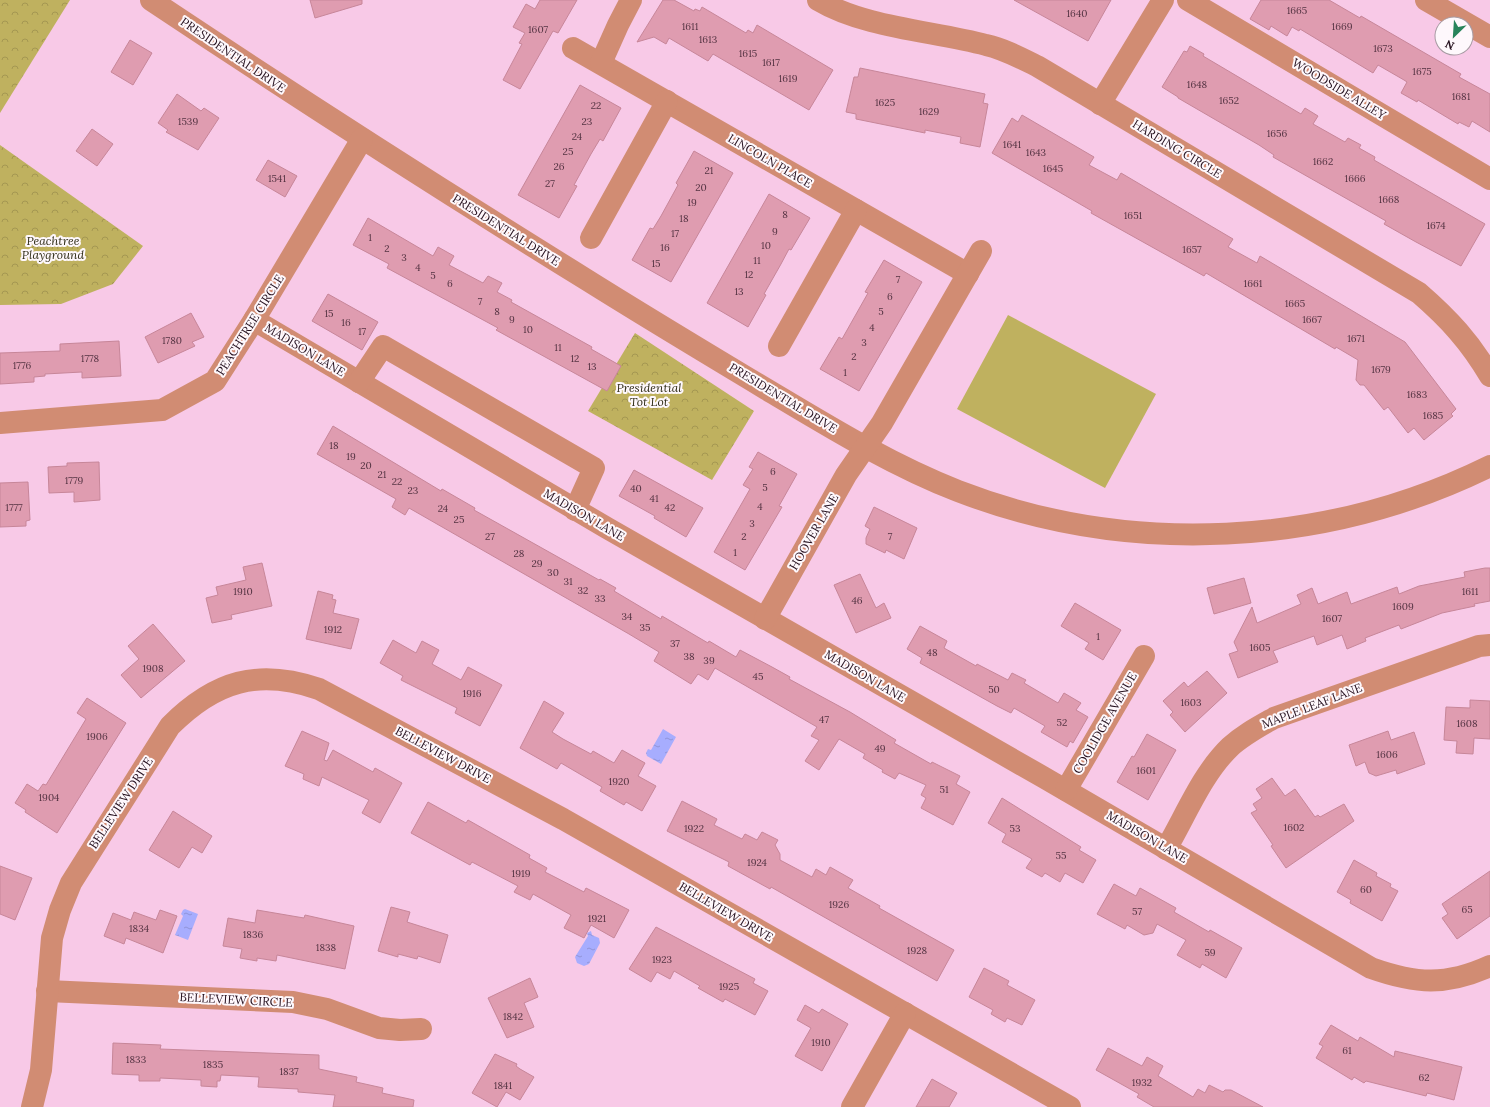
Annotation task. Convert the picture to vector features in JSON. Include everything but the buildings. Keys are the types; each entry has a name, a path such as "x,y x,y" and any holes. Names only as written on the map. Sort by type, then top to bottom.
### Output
{"street":[{"name":"PRESIDENTIAL DRIVE","path":"151,0 362,139 634,310 866,447 918,474 960,492 1027,513 1072,523 1118,530 1164,534 1209,535 1298,527 1364,513 1429,493 1490,466"},
{"path":"601,63 618,25 632,0"},
{"name":"HARDING CIRCLE","path":"818,0 852,15 874,21 988,45 1037,66 1419,293 1443,313 1465,336 1490,376"},
{"path":"1100,104 1163,0"},
{"name":"WOODSIDE ALLEY","path":"1188,0 1490,179"},
{"path":"1426,0 1490,37"},
{"name":"LINCOLN PLACE","path":"573,48 968,274"},
{"path":"591,238 667,102"},
{"name":"PEACHTREE CIRCLE","path":"0,423 162,410 215,381 254,320 362,139"},
{"path":"779,346 856,210"},
{"path":"866,447 882,423 981,251"},
{"name":"MADISON LANE","path":"254,320 575,510 1066,790 1371,968 1397,978 1425,981 1449,980 1472,975 1490,966"},
{"path":"359,382 383,346 594,468 575,510"},
{"name":"HOOVER LANE","path":"765,619 846,475 866,447"},
{"name":"MAPLE LEAF LANE","path":"1166,848 1212,768 1230,746 1249,732 1274,718 1479,646 1490,645"},
{"name":"COOLIDGE AVENUE","path":"1066,790 1144,656"},
{"name":"BELLEVIEW DRIVE","path":"32,1107 41,1070 52,938 60,910 71,883 170,726 189,708 214,692 232,684 253,680 280,679 302,683 319,689 563,819 1070,1107"},
{"name":"BELLEVIEW CIRCLE","path":"47,991 293,1002 327,1009 379,1028 400,1030 421,1028"},
{"path":"852,1107 905,1013"}],"green space":[{"path":"0,0 70,0 0,113"},
{"name":"Peachtree Playground","path":"0,145 143,246 113,284 61,304 0,305"},
{"path":"1008,315 1156,394 1105,488 957,409"},
{"name":"Presidential Tot Lot","path":"635,333 754,411 712,480 588,411"}],"water":[{"path":"663,729 676,737 661,764 647,756 646,753 648,749 651,750"},
{"path":"185,909 198,914 188,940 175,935 183,916 181,914"},
{"path":"591,931 592,935 599,938 600,943 589,964 584,966 577,963 575,957 588,936 587,933"}]}
